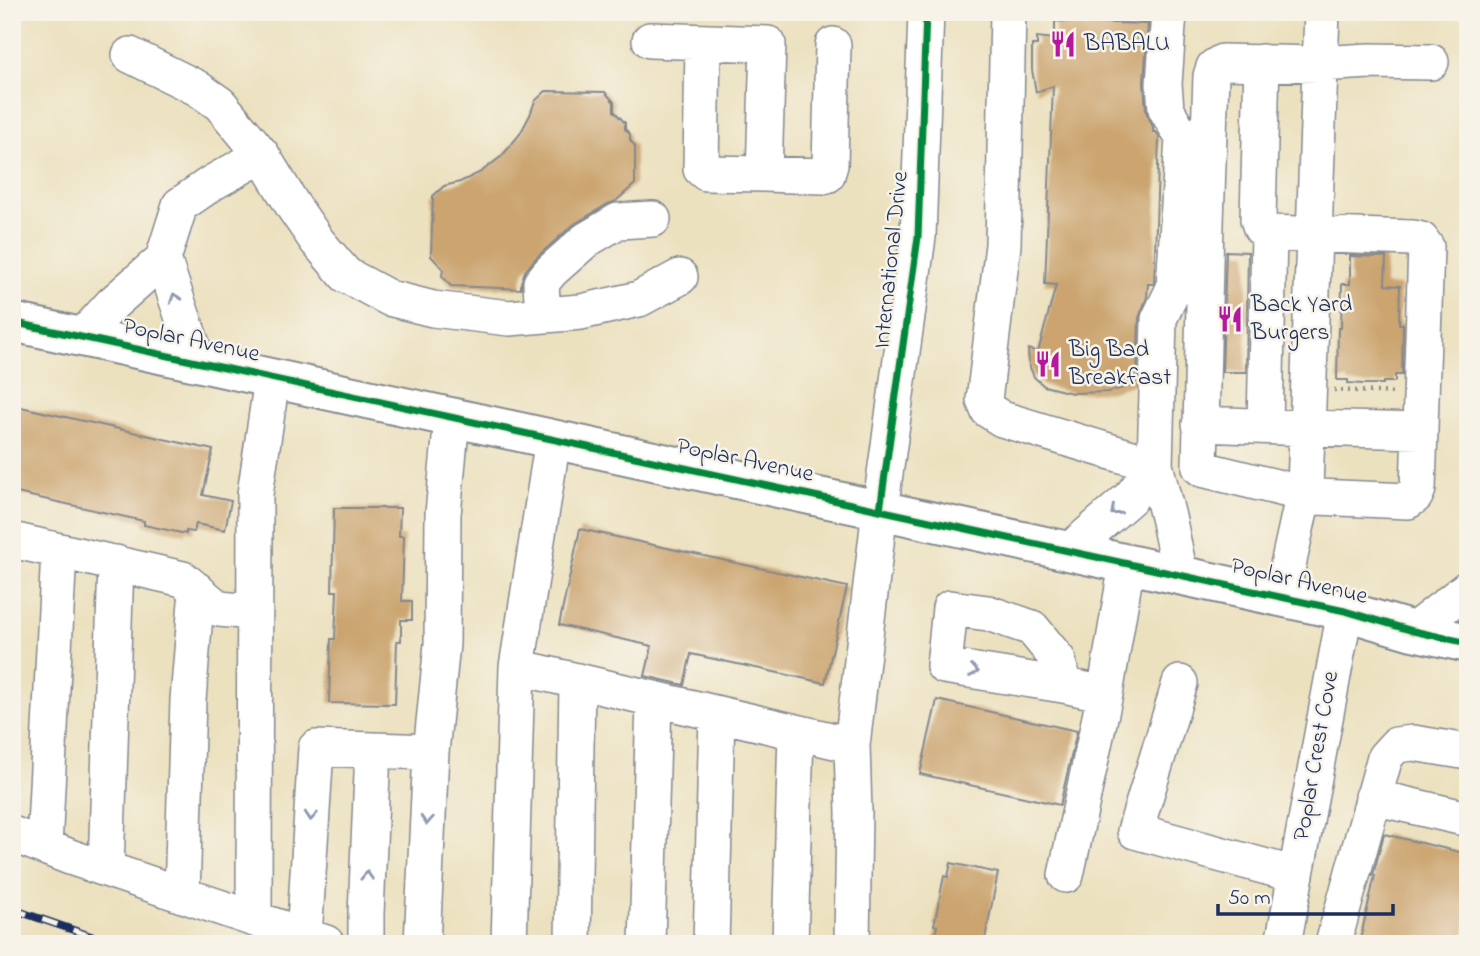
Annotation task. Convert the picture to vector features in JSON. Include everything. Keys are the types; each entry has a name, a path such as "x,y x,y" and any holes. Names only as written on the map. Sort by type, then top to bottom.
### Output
{"main road":[{"name":"Poplar Avenue","path":"12,322 1345,611 1413,631 1468,643"}],"street":[{"name":"International Drive","path":"852,944 852,745 880,510 918,237 926,12"},
{"path":"1008,12 1003,245 984,400 988,410 1002,419 1155,465"},
{"path":"1169,12 1164,84 1166,109 1183,138 1174,288 1159,319 1155,465 1180,575"},
{"path":"1281,597 1304,494 1322,12"},
{"path":"650,40 768,44 764,174"},
{"path":"704,42 701,169 706,173 827,175 830,165 833,45"},
{"path":"130,55 197,88 220,104 262,155 317,241 346,275 389,298 433,309 509,317 543,315 581,312 639,299 680,277"},
{"path":"1262,62 1258,219 1261,228 1269,233 1413,238 1421,240 1426,247 1419,489 1408,501 1317,497 1202,470 1199,460 1211,76 1214,67 1222,62 1262,62 1320,64 1369,61 1431,62"},
{"path":"82,337 112,304 163,260 180,205 212,183 262,155"},
{"path":"543,315 541,283 586,240 618,220 653,219"},
{"path":"1265,485 1268,472 1269,233"},
{"path":"163,260 198,362"},
{"path":"254,918 255,494 272,379"},
{"path":"422,944 431,752 442,644 443,514 452,418"},
{"path":"1200,424 1420,430"},
{"path":"509,944 517,667 553,439"},
{"path":"1069,551 1131,497 1155,465"},
{"path":"12,540 183,579 219,609 254,612"},
{"path":"44,847 59,551"},
{"path":"106,869 116,563"},
{"path":"1066,875 1105,694 1127,564"},
{"path":"1413,631 1468,588"},
{"path":"182,895 188,700 197,590"},
{"path":"1061,679 1058,660 1032,628 988,613 950,608 944,666 1061,679 1105,694"},
{"name":"Poplar Crest Cove","path":"1283,944 1345,611"},
{"path":"517,667 852,745"},
{"path":"573,944 577,682"},
{"path":"1180,683 1135,831 1296,875"},
{"path":"647,944 654,700"},
{"path":"711,944 717,714"},
{"path":"790,944 796,732"},
{"path":"1333,944 1385,757 1396,745 1413,743 1468,752"},
{"path":"12,834 316,940 316,748 431,752"},
{"path":"366,944 373,750"},
{"path":"1373,797 1468,819"}],"path":[{"path":"1325,390 1421,394"}],"building":[{"path":"1055,21 1148,24 1144,83 1146,111 1153,132 1159,137 1154,283 1148,284 1147,297 1139,318 1137,380 1130,386 1108,392 1072,393 1044,386 1034,377 1029,365 1028,349 1038,352 1056,285 1045,284 1053,86 1036,92 1032,70 1032,45 1037,45 1037,37 1055,39"},
{"path":"546,91 605,92 614,102 614,111 625,123 625,129 635,146 635,184 616,201 573,225 538,256 525,271 521,289 451,286 442,276 443,269 431,256 433,196 444,186 481,172 502,156 520,134 535,101"},
{"path":"1226,251 1248,252 1246,372 1222,372"},
{"path":"1350,256 1386,257 1385,285 1400,286 1399,324 1403,324 1402,375 1395,375 1394,382 1363,384 1337,380 1342,284 1350,284"},
{"path":"12,405 213,450 203,495 231,501 225,530 196,524 194,532 186,531 186,534 144,525 144,521 12,492"},
{"path":"334,508 400,508 399,536 404,536 402,601 412,601 412,620 401,620 401,641 397,641 395,704 329,703 331,639 335,639 337,591 332,591"},
{"path":"580,529 847,587 825,683 691,654 684,685 645,676 652,646 559,625"},
{"path":"937,700 1077,731 1060,805 920,774"},
{"path":"1384,834 1468,854 1468,917 1462,944 1359,944"},
{"path":"951,863 998,873 984,944 933,944 944,876 948,877"}],"railway":[{"path":"12,909 114,944"}],"cycle path":[{"path":"880,510 918,237 926,12"},
{"path":"12,322 1345,611 1413,631 1468,643"}],"place":[{"name":"BABALU","path":"1063,44"},
{"name":"Back Yard Burgers","path":"1230,319"},
{"name":"Big Bad Breakfast","path":"1048,364"}]}
